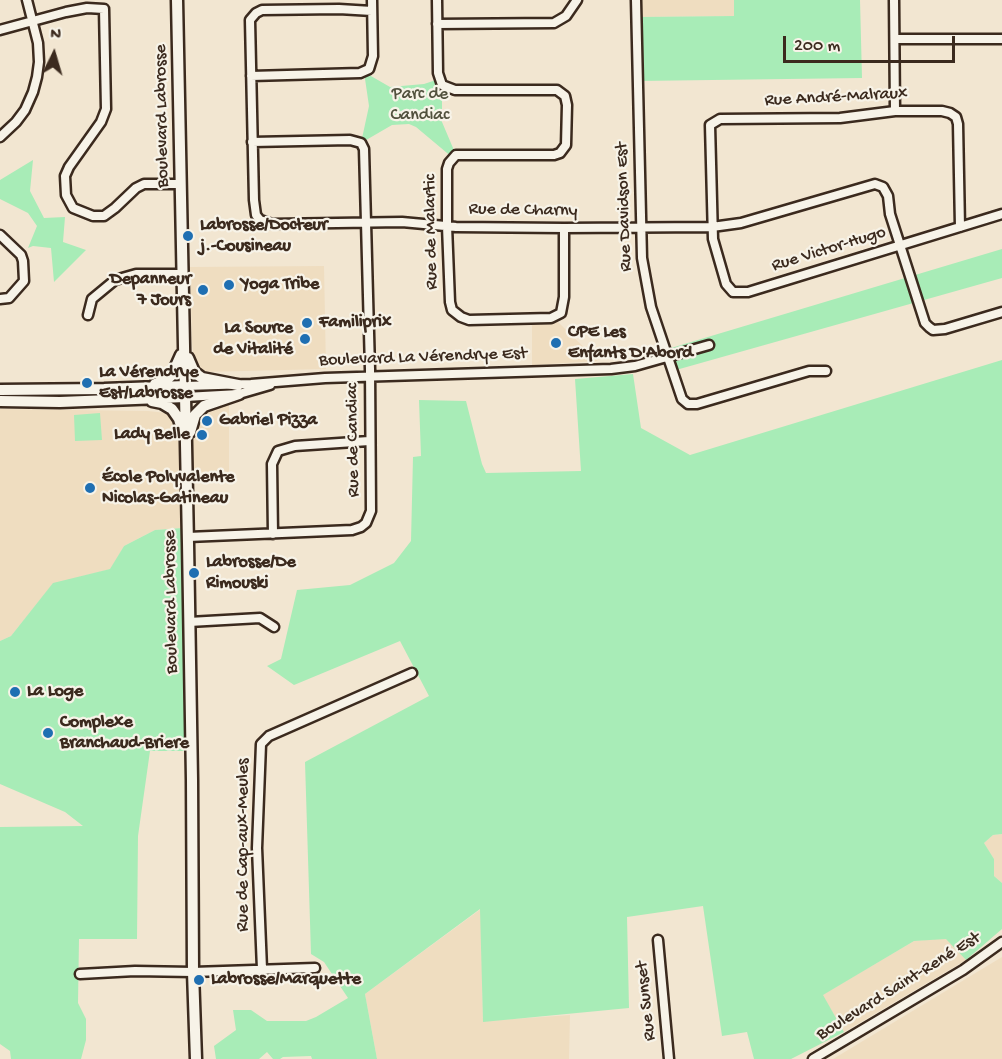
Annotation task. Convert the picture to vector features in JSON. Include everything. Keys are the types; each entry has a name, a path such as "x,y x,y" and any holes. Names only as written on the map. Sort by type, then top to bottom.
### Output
{"main road":[{"name":"Boulevard Labrosse","path":"177,0 196,1059"},
{"path":"136,387 161,382 172,375 181,357 184,334"},
{"path":"184,334 188,361 194,372 202,378 238,389"},
{"name":"Boulevard La Vérendrye Est","path":"0,390 136,387 185,392"},
{"path":"185,450 193,421 199,410 238,389"},
{"name":"Boulevard La Vérendrye Est","path":"0,401 130,399 185,392"},
{"path":"130,399 156,401 172,409 181,424 185,450"}],"street":[{"path":"0,137 20,116 33,92 39,62 34,22 27,0"},
{"path":"251,76 364,72 369,69 373,61 372,0"},
{"name":"Rue de Malartic","path":"437,0 439,79 445,88 455,90 557,90 565,96 567,105 566,145 560,153 554,155 456,155 453,158 447,169 450,307 461,317 469,320 551,318 561,313 564,297 564,228"},
{"path":"437,24 546,24 566,16 577,0"},
{"name":"Rue Davidson Est","path":"636,0 640,229 645,284 682,399 688,405 693,405 809,371 826,371"},
{"path":"894,0 895,111"},
{"path":"0,30 87,8 104,9 106,109 101,122 65,176 67,201 73,208 83,213 104,216 116,208 136,188 144,184 181,184"},
{"name":"Rue de Charny","path":"372,11 262,10 252,16 249,26 254,210 260,220 272,224 402,222 447,226 564,228 712,227 741,223 874,184 883,187 888,196 890,214 925,323 933,330 945,329 1002,312"},
{"path":"895,39 1002,39"},
{"name":"Rue André-Malraux","path":"712,227 710,125 716,120 840,118 895,111 942,111 956,117 960,227"},
{"name":"Rue de Candiac","path":"188,537 352,530 366,523 371,511 365,159 361,144 350,140 252,142"},
{"name":"Rue Victor-Hugo","path":"712,227 713,239 726,284 737,293 748,292 1002,214"},
{"path":"0,235 21,255 24,281 9,298 0,299"},
{"path":"88,315 92,299 114,280 136,274 183,274"},
{"name":"Boulevard La Vérendrye Est","path":"185,392 238,389 279,381 370,376 611,369 634,366 709,345"},
{"path":"273,534 272,464 278,451 295,446 369,441"},
{"path":"189,622 261,618 274,627"},
{"name":"Rue de Cap-aux-Meules","path":"262,969 257,848 261,744 269,736 412,674"},
{"name":"Rue Sunset","path":"658,940 669,1059"},
{"name":"Boulevard Saint-René Est","path":"813,1059 963,970 1002,942"},
{"path":"80,974 315,968"}],"shaded area":[{"path":"636,0 734,0 734,16 636,17"},
{"path":"324,266 326,369 203,372 194,362 190,267"},
{"name":"CPE Les Enfants D'Abord","path":"558,322 598,361 532,365 532,324"},
{"path":"229,405 229,473 191,474 193,423 206,410"},
{"name":"École Polyvalente Nicolas-Gatineau","path":"0,409 167,413 178,425 182,528 155,530 124,546 111,569 53,584 11,636 0,641"},
{"path":"1002,834 1002,883 994,876 994,859 984,843 993,835"},
{"path":"481,909 483,1021 570,1015 569,1059 377,1059 365,994"},
{"path":"946,938 966,960 844,1032 822,995 914,941"},
{"path":"1002,957 1002,1059 833,1059"}],"green space":[{"path":"734,0 860,0 862,78 637,81 636,17 734,16"},
{"name":"Parc de Candiac","path":"364,72 390,87 424,84 439,79 442,85 442,122 456,155 453,158 416,127 409,124 392,125 361,143 369,106"},
{"path":"33,160 30,191 44,218 65,217 63,242 86,250 54,282 51,248 33,246 28,248 37,226 28,213 0,199 0,180"},
{"path":"1002,249 1002,278 676,370 671,348"},
{"path":"1002,360 1002,834 993,835 984,843 994,859 994,876 1002,883 1002,929 966,960 946,939 914,941 823,995 844,1032 791,1059 754,1059 747,1032 722,1036 703,906 627,917 629,1008 483,1022 480,909 365,994 377,1059 312,1059 311,1056 273,1059 267,1052 259,1059 216,1059 214,1046 236,1030 233,1010 251,1010 267,1021 306,1021 348,998 324,962 311,954 305,762 429,696 400,641 294,685 267,666 281,659 297,590 350,585 394,563 411,541 413,457 421,456 419,400 466,401 486,473 581,471 575,379 633,374 641,428 690,455"},
{"path":"100,413 102,440 75,441 74,415"},
{"path":"182,528 189,751 150,751 138,836 137,939 79,939 78,1003 86,1019 86,1040 81,1059 11,1059 10,1051 0,1044 0,827 83,826 65,812 0,784 0,641 11,636 53,583 110,569 124,546 155,530"}],"place":[{"name":"Labrosse/Docteur j.-Cousineau","path":"188,236"},
{"name":"Yoga Tribe","path":"229,285"},
{"name":"Depanneur 7 Jours","path":"203,290"},
{"name":"Familiprix","path":"307,323"},
{"name":"La Source de Vitalité","path":"305,339"},
{"name":"CPE Les Enfants D'Abord","path":"556,343"},
{"name":"La Vérendrye Est/Labrosse","path":"87,383"},
{"name":"Gabriel Pizza","path":"207,421"},
{"name":"Lady Belle","path":"202,435"},
{"name":"École Polyvalente Nicolas-Gatineau","path":"90,488"},
{"name":"Labrosse/De Rimouski","path":"194,573"},
{"name":"La Loge","path":"15,692"},
{"name":"Complexe Branchaud-Briere","path":"48,733"},
{"name":"Labrosse/Marquette","path":"199,980"}]}
